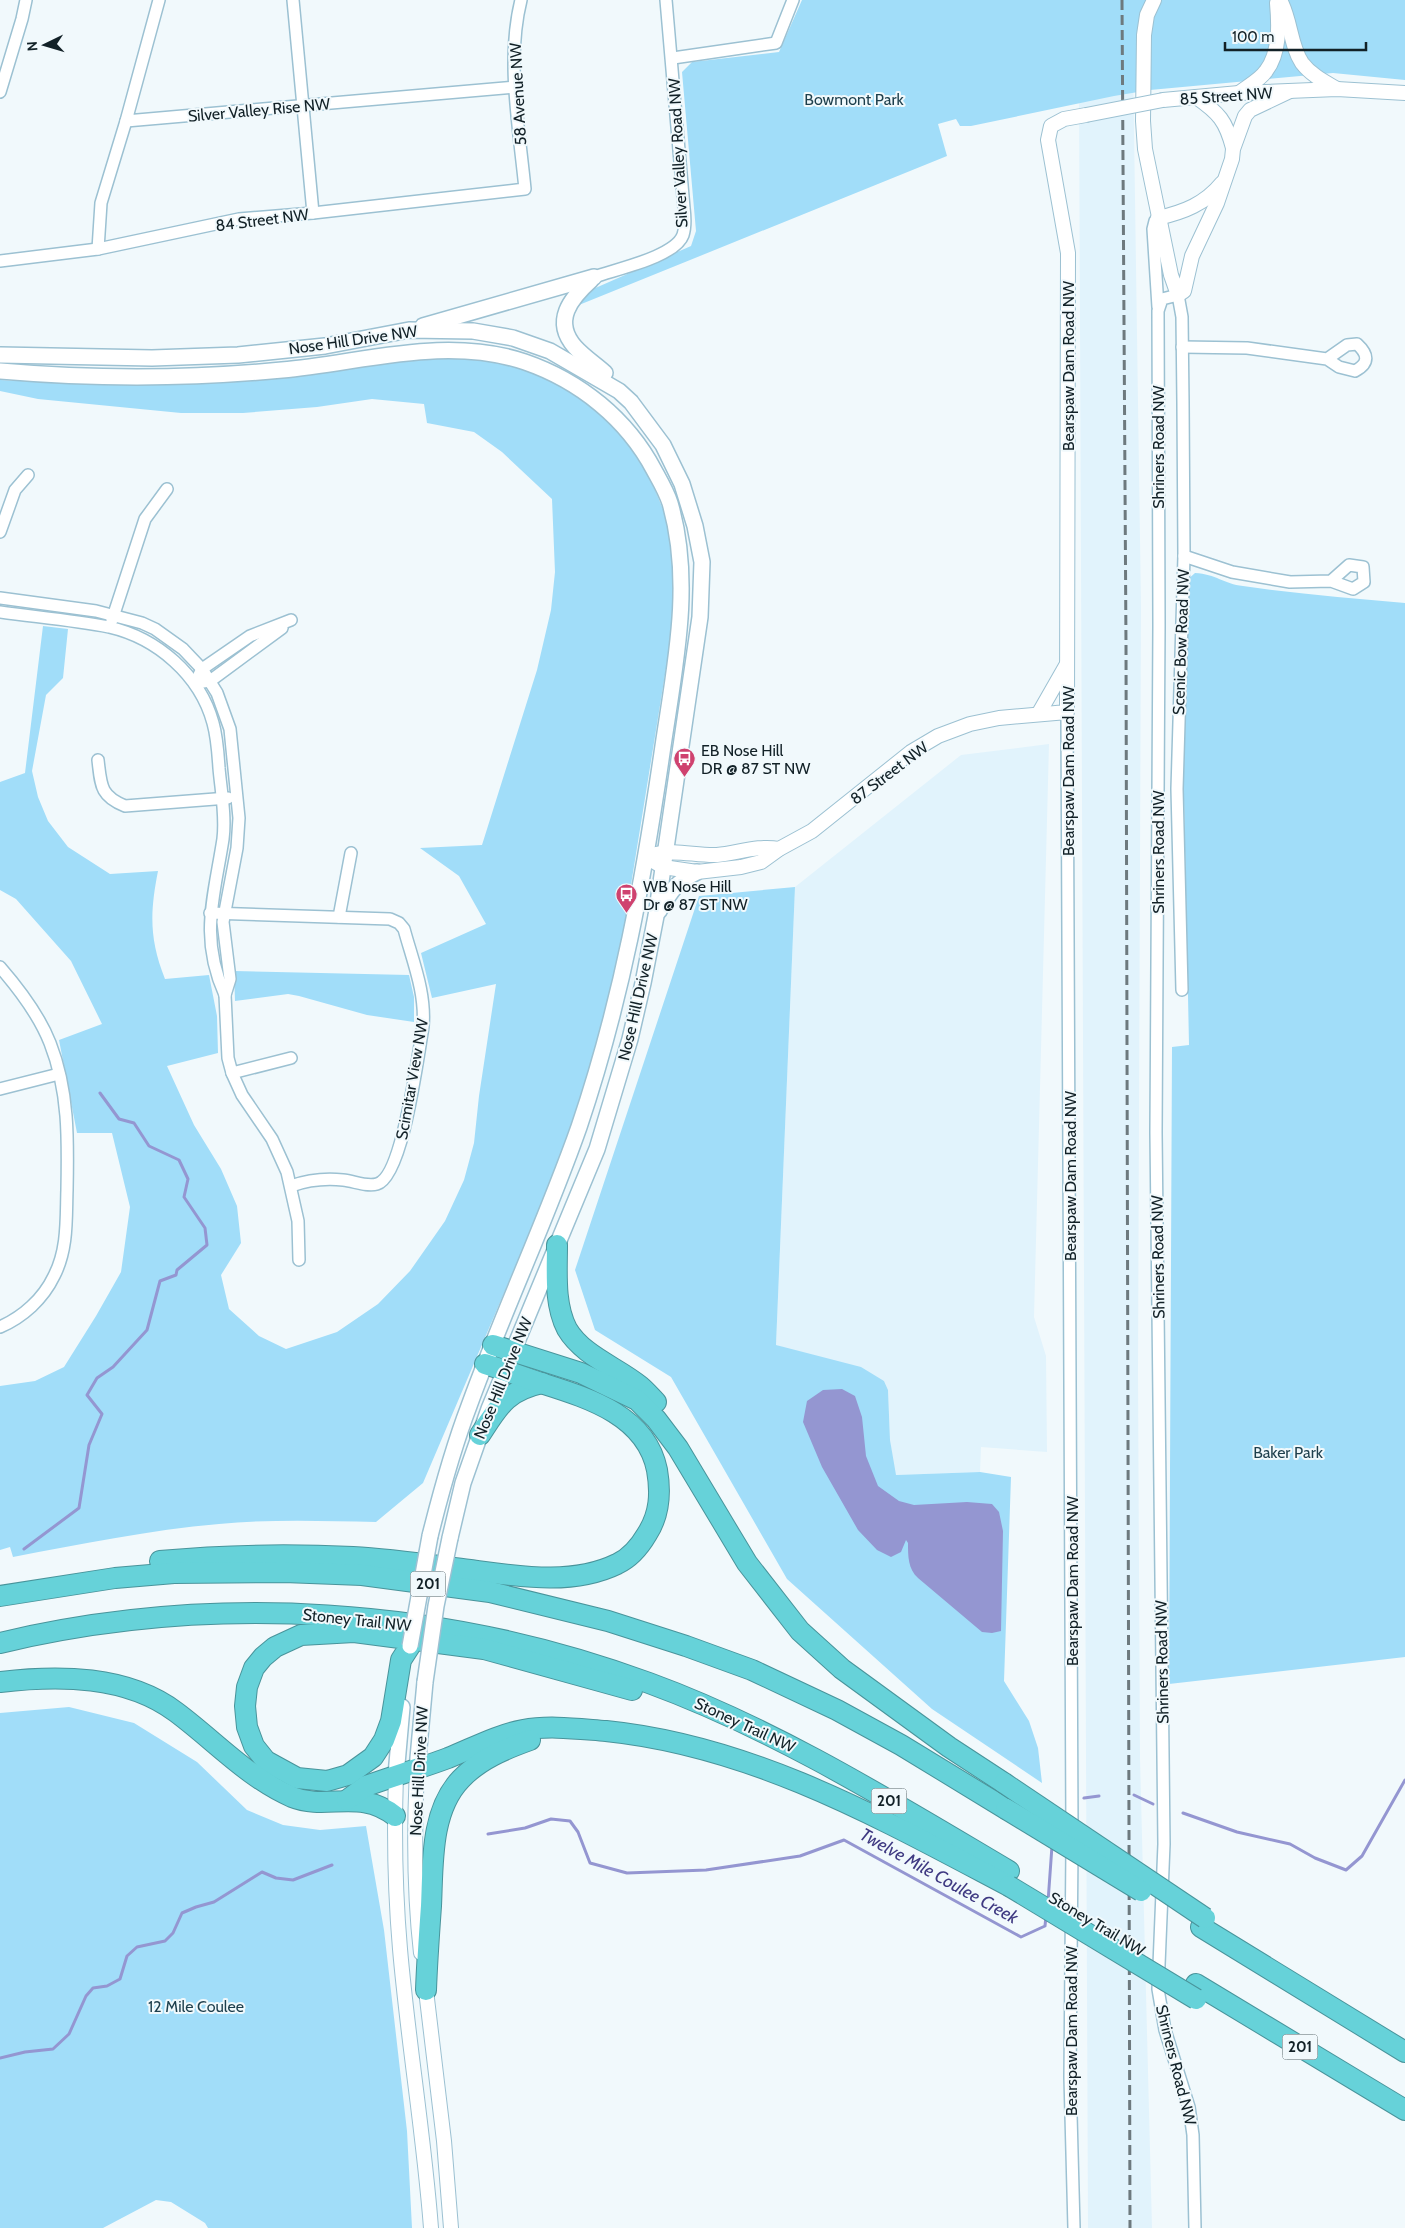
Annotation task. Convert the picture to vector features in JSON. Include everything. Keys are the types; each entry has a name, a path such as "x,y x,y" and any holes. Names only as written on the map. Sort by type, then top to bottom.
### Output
{"highway":[{"path":"557,1245 559,1301 568,1330 599,1359 639,1386 676,1424 688,1446 715,1513"},
{"path":"493,1345 581,1373 637,1400 656,1419 678,1448 715,1513 747,1563 800,1632 842,1669 949,1747 1004,1783 1203,1922"},
{"path":"0,1595 43,1577 87,1569 195,1558 258,1555 353,1557 538,1577 584,1574 618,1564 641,1544 651,1528 658,1510 660,1495 658,1478 650,1449 643,1437 613,1411 589,1399 485,1364"},
{"path":"480,1435 494,1413 513,1393 524,1387 542,1383"},
{"name":"201","path":"0,1595 115,1578 174,1573 284,1572 362,1575 490,1592 608,1621 686,1646 752,1670 837,1710 901,1745 1006,1809 1203,1922 1286,1978 1405,2052"},
{"name":"Stoney Trail NW","path":"0,1643 83,1628 185,1616 294,1613 351,1617 472,1632 564,1654 651,1683 767,1735 836,1770 1009,1878 1196,1991 1405,2111"},
{"path":"410,1646 401,1660 402,1678 384,1740 373,1757 348,1775 327,1781 297,1778 266,1761 254,1746 246,1727 245,1706 247,1687 254,1668 275,1646 301,1635 337,1632 354,1632 484,1649 642,1693 720,1723 767,1735"},
{"path":"0,1682 58,1678 130,1689 175,1711 250,1774 294,1798 315,1802 347,1800 380,1806 394,1816"},
{"path":"347,1800 366,1786 396,1775 417,1770 501,1736 540,1728 593,1730 666,1740 762,1766 826,1792 1009,1878"},
{"path":"426,1990 434,1851 438,1825 450,1793 474,1767 504,1750 533,1739 593,1730"}],"main road":[{"path":"409,330 594,277"},
{"path":"594,277 571,300 566,314 566,328 574,346 604,372 619,391"},
{"name":"Nose Hill Drive NW","path":"0,355 152,358 238,355 325,346 409,330 473,331 513,338 550,351 619,391 631,402 664,445 682,484 695,526 702,562 698,634 656,916 644,983 616,1088 583,1186 504,1370 463,1484 436,1606 425,1682 417,1770"},
{"name":"Nose Hill Drive NW","path":"0,371 38,374 224,375 286,370 434,351 468,351 493,354 529,364 566,380 614,415 643,450 668,497 679,540 682,598 675,666 646,857 620,991 600,1060 554,1195 485,1364 458,1438 430,1536 410,1646"},
{"path":"656,916 672,888 682,879 697,872"},
{"name":"Nose Hill Drive NW","path":"396,1775 402,1678"}],"street":[{"path":"0,92 26,0"},
{"path":"98,250 101,203 126,121 159,0"},
{"path":"293,0 313,213"},
{"name":"58 Avenue NW","path":"521,0 515,23 515,88 525,188"},
{"name":"Silver Valley Road NW","path":"594,277 664,253 679,243 683,236 685,226 684,208 666,0"},
{"path":"672,58 776,42 793,0"},
{"path":"1154,0 1147,15 1144,34 1143,121 1145,150 1158,218 1171,275 1178,295"},
{"path":"1279,0 1284,8 1297,54 1303,64 1316,76 1337,89"},
{"path":"1239,93 1266,72 1274,57 1278,29 1279,0"},
{"name":"Silver Valley Rise NW","path":"126,121 515,88"},
{"name":"85 Street NW","path":"1051,126 1064,119 1163,100 1239,93 1337,89 1405,93"},
{"path":"1158,311 1162,299 1178,295 1184,290 1192,256 1217,203 1240,128 1250,110 1290,91"},
{"path":"1196,97 1223,119 1233,149"},
{"name":"Bearspaw Dam Road NW","path":"1051,126 1048,140 1049,152 1068,254 1067,712 1073,1766 1070,2078 1074,2228"},
{"path":"1158,218 1183,212 1199,204 1213,194 1225,179"},
{"name":"84 Street NW","path":"0,261 98,250 239,219 313,213 525,188"},
{"name":"Shriners Road NW","path":"1158,218 1153,229 1158,311 1159,626 1156,1143 1164,1844 1158,1989 1165,2030 1189,2107 1193,2135 1195,2228"},
{"name":"Scenic Bow Road NW","path":"1178,295 1182,317 1184,556 1177,789 1182,990"},
{"path":"1182,347 1247,348 1327,359"},
{"path":"0,532 15,490 28,475"},
{"path":"110,628 145,520 167,489"},
{"path":"1184,556 1232,572 1290,582 1331,581"},
{"path":"0,598 114,614 155,629 183,649 202,669 217,693 230,729 237,797 238,839 223,913 223,932 230,979 225,995 226,1043 232,1073 242,1095 272,1139 291,1186 298,1221 299,1260"},
{"path":"0,612 110,628 137,637 154,646 178,665 194,683 213,721 218,750 224,828 209,930 214,961 225,995"},
{"path":"292,620 210,681 194,683 202,669 250,636 292,620"},
{"path":"1039,713 1068,662"},
{"name":"87 Street NW","path":"664,859 697,872 718,871 761,862 779,849 812,831 911,752 938,736 979,722 1039,713 1067,712"},
{"path":"98,760 101,787 115,802 125,806 237,797"},
{"name":"87 Street NW","path":"646,857 664,859 693,855 717,855 766,847 779,849"},
{"path":"339,917 351,854"},
{"name":"Scimitar View NW","path":"210,913 390,919 402,926 421,986 424,1012 423,1027 403,1132 397,1156 387,1176 381,1182 368,1185 331,1179 304,1181 291,1186"},
{"path":"0,967 27,1000 43,1027 56,1058 68,1122 66,1228 64,1246 55,1275 48,1288 26,1312 0,1327"},
{"path":"232,1073 255,1065 291,1058"},
{"path":"0,1089 59,1074"},
{"name":"Nose Hill Drive NW","path":"417,1770 414,1866 417,1921 444,2140 451,2228"},
{"name":"Nose Hill Drive NW","path":"396,1775 394,1816 400,1949 426,2166 430,2228"}],"shaded area":[{"path":"1133,61 1141,607 1138,1373 1140,1758 1152,2228 1088,2228 1079,88"},
{"path":"1049,744 1034,1317 1046,1356 1047,1452 981,1447 980,1472 895,1475 890,1440 888,1390 884,1381 776,1345 795,887 961,755"},
{"path":"842,1389 855,1396 862,1417 866,1456 878,1486 899,1501 914,1505 967,1502 992,1504 999,1512 1003,1531 1001,1631 992,1633 982,1632 918,1578 910,1566 908,1543 906,1540 901,1552 891,1557 877,1550 858,1530 822,1467 803,1422 807,1401 823,1390"}],"green space":[{"name":"Bowmont Park","path":"802,0 1405,0 1405,80 1333,73 1150,90 971,126 960,126 956,119 938,124 947,156 574,307 584,293 691,246 696,231 682,72 692,62 779,52"},
{"path":"428,358 481,359 523,368 555,382 584,401 610,424 632,450 650,480 664,511 673,545 676,575 673,625 619,959 614,986 580,1105 553,1178 423,1483 376,1522 239,1522 141,1534 13,1557 10,1547 0,1550 0,1386 35,1381 64,1367 121,1272 130,1207 112,1133 77,1133 59,1040 102,1024 71,961 16,899 0,890 0,782 25,773 43,626 68,629 63,678 46,695 32,771 38,797 48,821 68,847 110,874 158,871 153,900 152,925 156,951 165,979 209,975 217,1016 218,1053 167,1066 194,1125 221,1169 237,1206 241,1243 221,1275 229,1309 259,1336 286,1349 337,1332 378,1304 410,1271 445,1221 464,1180 474,1143 496,984 432,998 421,953 486,924 459,876 420,848 482,845 537,670 551,610 555,572 552,499 502,452 474,432 427,423 424,404 372,399 317,407 243,413 181,413 38,399 0,391 0,380 112,385 253,381"},
{"name":"Baker Park","path":"1195,573 1209,575 1243,586 1303,594 1405,603 1405,1657 1169,1684 1172,1047 1189,1045 1182,702 1186,581"},
{"path":"795,887 776,1345 861,1367 884,1381 888,1390 890,1440 896,1475 980,1472 1011,1477 1004,1681 1029,1721 1038,1748 1042,1783 932,1709 787,1579 671,1377 595,1330 575,1270 699,896"},
{"path":"234,971 409,975 414,997 414,1022 367,1015 288,994 235,1001"},
{"name":"12 Mile Coulee","path":"69,1707 134,1723 197,1762 247,1810 283,1825 320,1830 366,1826 384,1930 407,2131 412,2228 208,2228 205,2223 171,2202 156,2200 103,2228 0,2228 0,1713"}],"waterway":[{"path":"24,1549 79,1508 89,1445 102,1414 87,1395 97,1378 113,1367 147,1330 160,1281 176,1275 177,1270 207,1245 205,1228 184,1197 188,1179 179,1160 149,1146 134,1123 119,1119 100,1093"},
{"path":"1183,1813 1237,1832 1290,1844 1315,1858 1346,1870 1362,1856 1405,1780"},
{"path":"1134,1795 1153,1804"},
{"path":"1084,1798 1099,1796"},
{"name":"Twelve Mile Coulee Creek","path":"488,1834 525,1828 551,1819 570,1821 578,1832 590,1863 627,1873 706,1870 800,1856 844,1840 1021,1937 1045,1926 1046,1916"},
{"name":"Twelve Mile Coulee Creek","path":"1048,1902 1052,1846"},
{"name":"Twelve Mile Coulee Creek","path":"0,2058 25,2052 53,2049 69,2034 86,1996 93,1988 107,1986 120,1979 127,1956 137,1947 165,1941 173,1933 182,1913 214,1902 262,1872 276,1878 293,1880 332,1865"}],"railway":[{"path":"1122,0 1126,646 1130,2228"}],"place":[{"name":"EB Nose Hill DR @ 87 ST NW","path":"685,778"},
{"name":"WB Nose Hill Dr @ 87 ST NW","path":"627,914"}]}
